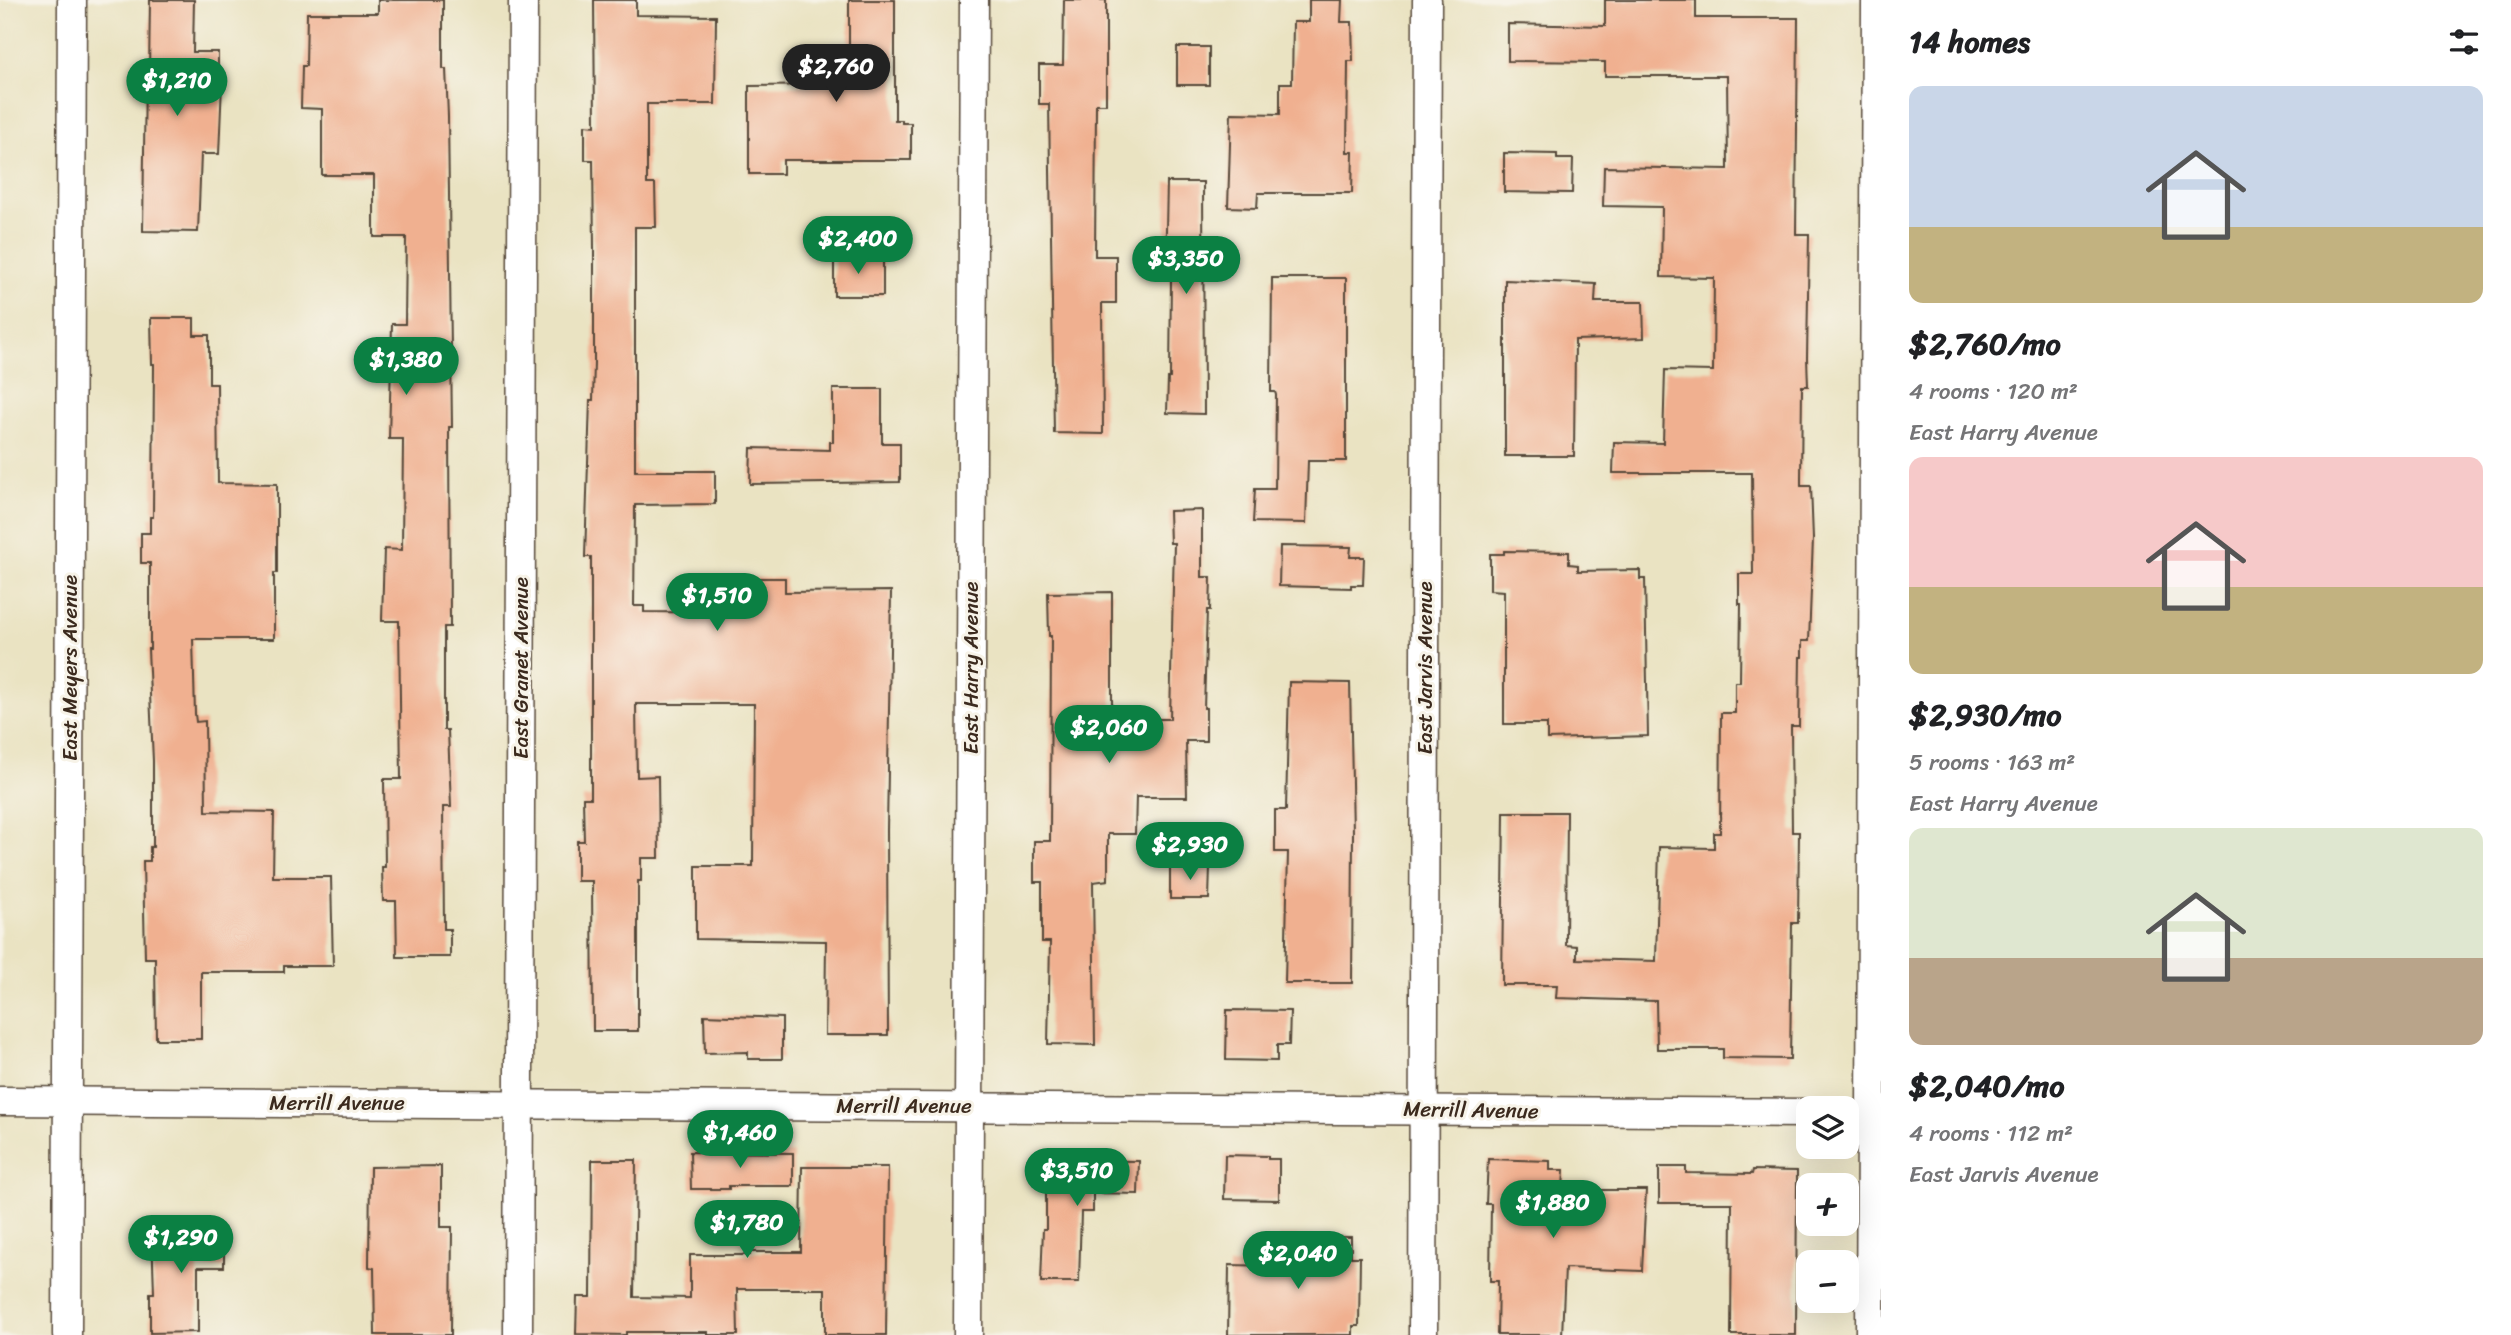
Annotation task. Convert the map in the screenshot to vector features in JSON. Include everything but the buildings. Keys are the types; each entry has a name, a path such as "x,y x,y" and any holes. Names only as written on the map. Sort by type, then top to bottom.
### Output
{"street":[{"name":"East Meyers Avenue","path":"67,1335 72,0"},
{"name":"East Granet Avenue","path":"518,1335 523,0"},
{"name":"East Harry Avenue","path":"968,1335 974,0"},
{"name":"East Jarvis Avenue","path":"1423,1335 1427,0"},
{"path":"1870,1335 1866,1113 1876,0"},
{"name":"Merrill Avenue","path":"0,1101 1796,1113"}]}
